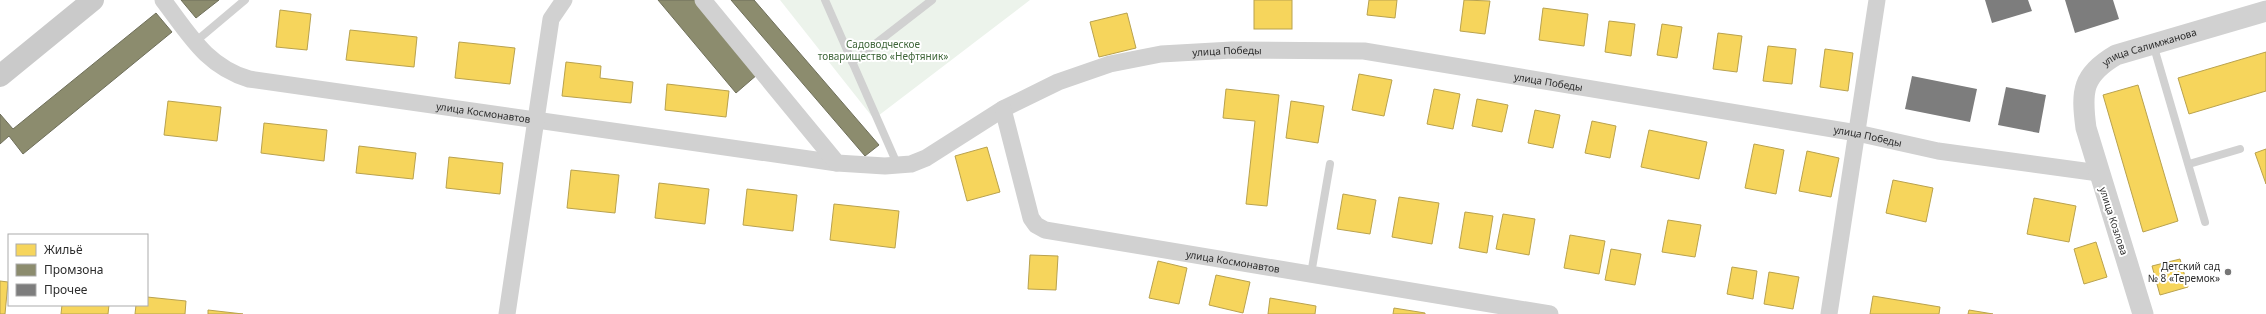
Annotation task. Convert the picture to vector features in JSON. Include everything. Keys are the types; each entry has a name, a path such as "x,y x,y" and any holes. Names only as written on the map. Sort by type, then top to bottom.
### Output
{"main road":[{"path":"0,76 93,0"}],"street":[{"name":"улица Космонавтов","path":"163,0 195,42 220,67 232,74 249,79 837,163 898,166"},
{"path":"507,314 551,19 564,0"},
{"path":"703,0 837,163"},
{"path":"1829,314 1877,0"},
{"name":"улица Салимжанова","path":"2086,128 2084,91 2088,79 2094,71 2116,55 2266,11"},
{"name":"улица Победы","path":"898,166 926,158 1003,109 1058,82 1110,64 1161,54 1232,50 1364,51 1857,133 1938,151 2099,173"},
{"name":"улица Космонавтов","path":"1003,109 1031,218 1036,225 1045,230 1550,314"},
{"name":"улица Козлова","path":"2086,128 2143,314"}],"lane":[{"path":"195,42 245,0"},
{"path":"824,0 898,166"},
{"path":"852,62 932,0"},
{"path":"2153,44 2206,222"},
{"path":"2189,164 2240,149"},
{"path":"1311,274 1330,164"}],"green space":[{"name":"Садоводческое товарищество «Нефтяник»","path":"780,0 1030,0 874,119"}],"building: Жильё":[{"path":"1254,0 1292,0 1292,29 1254,29"},
{"path":"1369,0 1397,0 1395,18 1367,15"},
{"path":"1464,0 1490,1 1485,34 1460,31"},
{"path":"1543,8 1588,14 1584,46 1539,40"},
{"path":"280,10 311,14 307,50 276,47"},
{"path":"1127,13 1136,48 1099,57 1090,22"},
{"path":"1609,21 1635,24 1631,56 1605,52"},
{"path":"1662,24 1682,27 1677,58 1657,55"},
{"path":"350,30 417,37 414,67 346,60"},
{"path":"1718,33 1742,36 1737,72 1713,69"},
{"path":"459,42 515,48 510,84 455,78"},
{"path":"1768,46 1796,49 1792,84 1763,81"},
{"path":"1825,49 1853,53 1848,91 1820,87"},
{"path":"2266,52 2266,91 2189,114 2178,78"},
{"path":"566,62 601,66 600,78 633,82 631,103 562,96"},
{"path":"1359,74 1392,80 1384,116 1352,110"},
{"path":"667,84 729,91 726,117 665,110"},
{"path":"2138,85 2178,221 2143,232 2103,95"},
{"path":"1226,89 1279,95 1267,206 1246,204 1255,121 1223,118"},
{"path":"1434,89 1460,94 1453,129 1427,124"},
{"path":"1477,99 1508,105 1502,132 1472,126"},
{"path":"168,101 221,107 217,141 164,135"},
{"path":"1291,101 1324,106 1318,143 1286,138"},
{"path":"1535,110 1560,115 1553,148 1528,143"},
{"path":"1592,121 1616,126 1610,158 1585,153"},
{"path":"264,123 327,130 324,161 261,153"},
{"path":"1649,130 1707,142 1699,179 1641,167"},
{"path":"1754,144 1784,150 1776,194 1745,188"},
{"path":"359,146 416,153 413,179 356,173"},
{"path":"987,147 1000,192 967,201 955,156"},
{"path":"2266,149 2266,184 2255,153"},
{"path":"1807,151 1839,158 1831,197 1799,191"},
{"path":"449,157 503,163 500,194 446,188"},
{"path":"571,170 619,175 615,213 567,208"},
{"path":"1893,180 1933,188 1926,222 1886,213"},
{"path":"659,183 709,189 705,224 655,218"},
{"path":"747,189 797,195 793,231 743,225"},
{"path":"1343,194 1376,200 1370,234 1337,229"},
{"path":"1399,197 1439,203 1432,244 1392,237"},
{"path":"2034,198 2076,206 2069,242 2027,234"},
{"path":"834,204 899,211 895,248 830,240"},
{"path":"1465,212 1493,216 1487,253 1459,248"},
{"path":"1503,214 1535,219 1529,255 1496,249"},
{"path":"1668,220 1701,225 1695,257 1662,252"},
{"path":"1570,235 1605,241 1599,274 1564,268"},
{"path":"2096,242 2107,277 2084,284 2074,249"},
{"path":"1611,249 1641,254 1635,285 1605,280"},
{"path":"1030,255 1058,256 1056,290 1028,289"},
{"path":"2180,259 2188,287 2160,295 2152,266"},
{"path":"1158,261 1187,268 1179,304 1149,298"},
{"path":"1732,267 1757,271 1753,299 1727,294"},
{"path":"1769,272 1799,277 1793,309 1764,304"},
{"path":"1216,275 1250,282 1243,313 1209,305"},
{"path":"0,281 8,282 5,314 0,314"},
{"path":"1873,296 1940,307 1939,314 1870,314"},
{"path":"148,297 186,301 185,314 135,314 136,306 148,306"},
{"path":"1270,298 1316,306 1315,314 1268,314"},
{"path":"62,306 109,306 108,314 61,314"},
{"path":"1394,308 1425,313 1425,314 1393,314"},
{"path":"208,310 243,314 208,314"},
{"path":"1969,310 1993,314 1968,314"}],"building: Промзона":[{"path":"181,0 219,0 196,18"},
{"path":"658,0 696,0 758,74 736,93"},
{"path":"731,0 754,0 879,145 865,156"},
{"path":"156,13 172,32 23,154 9,136 0,144 0,114 13,129"}],"building: Прочее":[{"path":"1985,0 2028,0 2032,11 1992,23"},
{"path":"2065,0 2113,0 2119,19 2075,33"},
{"path":"1912,76 1977,89 1970,122 1905,109"},
{"path":"2006,87 2046,95 2039,133 1998,125"}],"place":[{"name":"Детский сад № 8 «Теремок»","path":"2228,272"}]}
